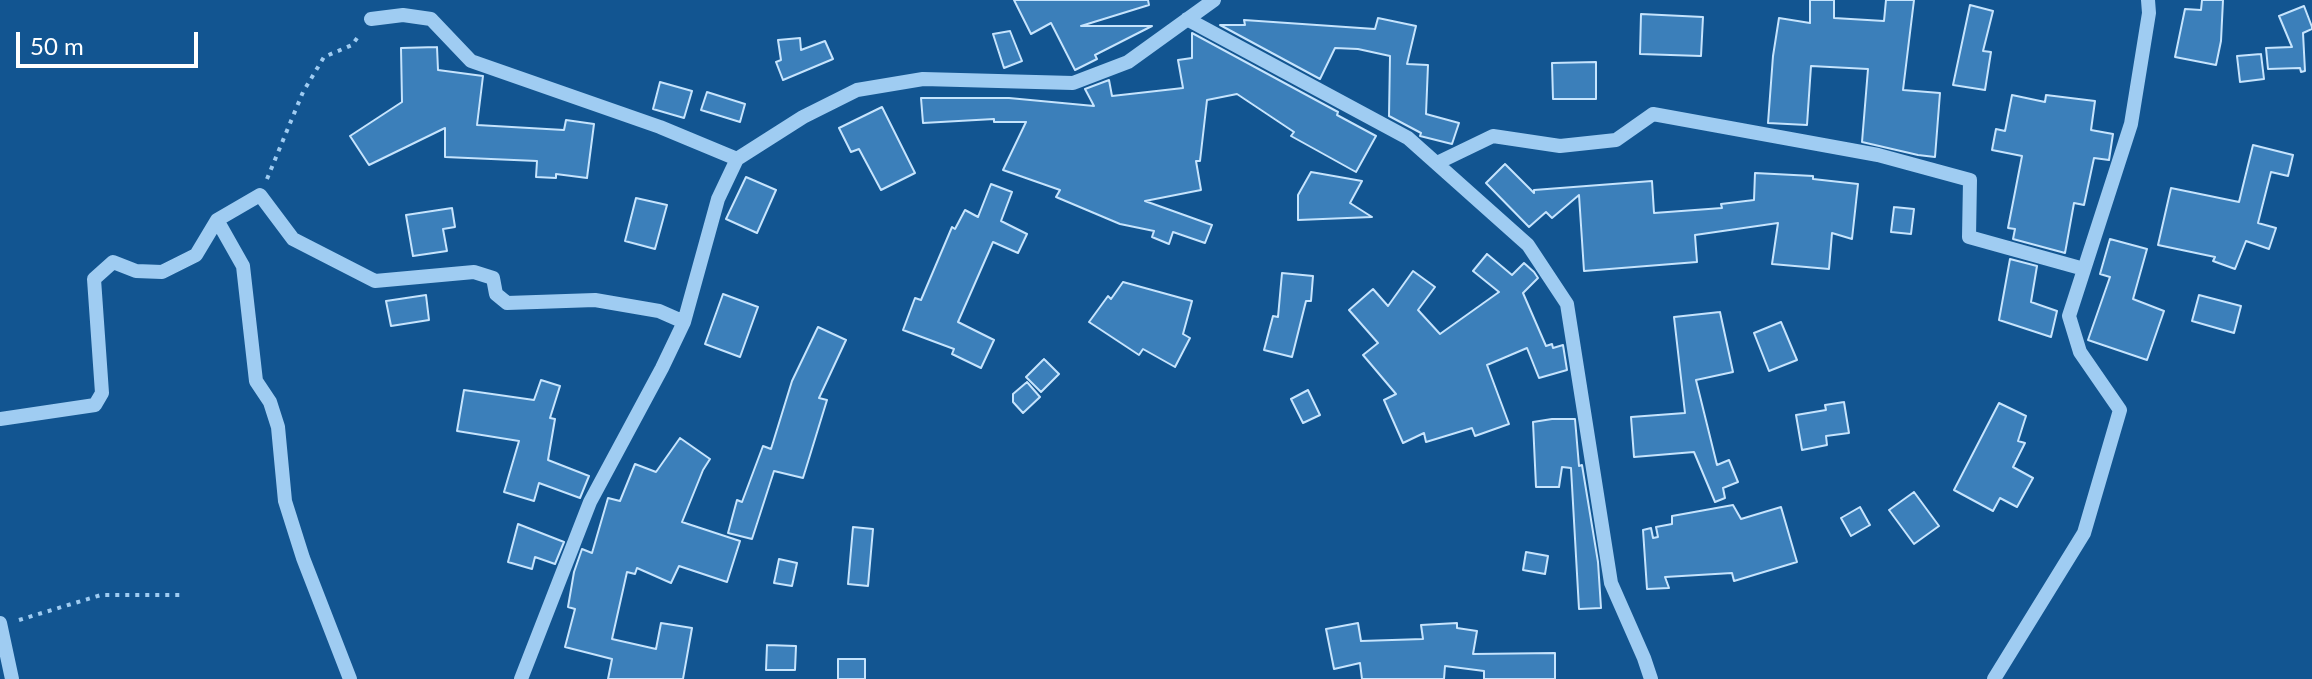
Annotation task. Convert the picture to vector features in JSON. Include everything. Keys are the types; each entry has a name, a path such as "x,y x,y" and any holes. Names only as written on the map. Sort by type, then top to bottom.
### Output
{"street":[{"path":"521,679 590,502 684,322 718,199 737,159 803,117 857,90 923,79 1073,83 1128,62 1214,0"},
{"path":"1994,679 2084,533 2120,410 2080,352 2069,316 2131,124 2149,13 2148,0"},
{"path":"371,19 403,15 431,19 471,61 660,127 737,159"},
{"path":"1187,19 1408,138 1528,245 1567,304 1611,583 1651,679"},
{"path":"1437,163 1493,136 1560,146 1616,140 1653,114 1878,155 1970,180 1969,237 2084,269"},
{"path":"0,419 95,405 102,393 94,279 113,262 136,271 162,272 196,255 217,220 260,195 293,239 375,281 474,272 493,278 496,294 507,303 595,300 659,311 684,322"},
{"path":"217,220 243,266 256,381 270,402 278,427 285,501 303,558 350,679"},
{"path":"0,624 12,679"}],"path":[{"path":"260,195 303,92 324,57 352,45 371,19"},
{"path":"0,624 101,595 180,595"}],"building":[{"path":"1014,0 1148,0 1149,5 1081,26 1152,26 1095,55 1097,59 1075,70 1051,23 1031,34"},
{"path":"1810,0 1834,0 1834,18 1884,21 1886,0 1914,0 1903,90 1940,93 1935,157 1862,142 1868,69 1811,66 1807,125 1768,123 1779,18 1810,23"},
{"path":"2202,0 2223,0 2221,41 2216,65 2175,57 2185,9 2201,10"},
{"path":"1970,5 1993,11 1983,51 1991,52 1985,90 1953,85"},
{"path":"2304,6 2312,27 2303,33 2305,71 2301,72 2300,68 2268,69 2266,48 2292,47 2279,16"},
{"path":"1641,14 1703,17 1701,56 1640,54"},
{"path":"1378,18 1416,26 1407,64 1428,65 1426,114 1459,123 1452,144 1420,136 1421,133 1389,116 1390,56 1335,48 1320,79 1220,25 1245,25 1244,20 1375,29"},
{"path":"1010,31 1022,61 1004,68 993,34"},
{"path":"1192,33 1376,136 1356,172 1291,136 1294,132 1237,94 1207,100 1200,161 1196,161 1201,190 1145,201 1212,225 1205,243 1173,232 1169,244 1152,237 1154,231 1120,224 1056,197 1060,190 1003,170 1026,122 994,122 994,119 923,123 921,98 1009,98 1094,106 1085,89 1109,80 1112,96 1183,88 1178,60 1192,58"},
{"path":"800,38 801,50 825,41 833,59 783,80 776,62 781,60 778,40"},
{"path":"437,47 438,70 483,76 477,125 564,130 566,120 594,124 587,178 556,174 556,178 536,177 537,161 445,157 445,128 369,165 350,136 402,102 401,48"},
{"path":"2261,54 2264,79 2240,82 2237,56"},
{"path":"1596,62 1596,99 1553,99 1552,63"},
{"path":"660,82 692,91 684,118 653,109"},
{"path":"707,92 745,104 740,122 701,110"},
{"path":"2012,95 2045,102 2046,95 2095,101 2091,130 2113,134 2109,160 2094,158 2084,205 2074,203 2065,253 2013,239 2015,229 2008,228 2022,156 1992,150 1996,129 2005,131"},
{"path":"882,107 915,173 881,190 859,149 851,152 839,128"},
{"path":"2253,145 2293,155 2288,176 2271,172 2258,223 2276,228 2269,249 2246,241 2235,269 2213,261 2215,257 2158,245 2171,188 2239,202"},
{"path":"1505,164 1534,193 1534,190 1652,181 1654,213 1722,208 1721,204 1754,200 1755,173 1813,176 1813,179 1858,184 1852,239 1832,233 1829,269 1772,264 1778,223 1695,235 1697,262 1584,271 1579,195 1552,218 1546,212 1529,227 1486,183"},
{"path":"1311,172 1362,181 1350,203 1372,217 1298,220 1298,195"},
{"path":"746,177 776,190 757,233 726,219"},
{"path":"991,184 1012,192 1001,221 1027,234 1018,253 993,242 958,322 994,340 981,368 952,354 954,349 903,330 915,298 921,300 952,227 955,229 965,210 978,217"},
{"path":"636,198 667,205 655,249 625,241"},
{"path":"1894,207 1914,209 1911,234 1891,232"},
{"path":"452,208 455,227 443,229 447,251 413,256 406,215"},
{"path":"2110,239 2147,249 2133,299 2164,311 2147,360 2088,340 2110,277 2100,274"},
{"path":"1487,254 1512,275 1524,263 1534,272 1538,278 1523,293 1546,346 1552,344 1553,348 1563,345 1567,370 1539,378 1527,348 1487,365 1509,424 1475,436 1472,428 1426,442 1424,433 1403,443 1384,400 1396,394 1363,355 1378,343 1349,310 1373,289 1388,306 1413,271 1435,287 1418,310 1440,334 1499,292 1473,271"},
{"path":"2010,259 2037,266 2031,302 2057,311 2051,337 1999,320"},
{"path":"1282,273 1313,276 1311,301 1306,301 1292,357 1264,350 1273,316 1278,317"},
{"path":"1123,282 1192,301 1183,334 1190,338 1175,367 1143,349 1139,355 1089,322"},
{"path":"723,294 758,307 740,357 705,344"},
{"path":"426,295 429,320 391,326 386,301"},
{"path":"2199,295 2241,306 2234,333 2192,321"},
{"path":"1720,312 1733,372 1696,380 1717,465 1729,460 1738,482 1723,488 1725,498 1715,502 1694,452 1634,457 1631,417 1685,413 1674,317"},
{"path":"1781,322 1797,360 1769,371 1754,333"},
{"path":"818,327 846,340 819,398 827,400 803,478 774,471 752,539 728,533 737,500 742,502 763,446 771,449 792,381"},
{"path":"1044,359 1059,374 1041,392 1026,377"},
{"path":"541,380 560,386 550,418 555,419 548,460 589,476 580,498 539,483 534,501 504,492 519,441 457,431 464,390 534,400"},
{"path":"1027,382 1040,397 1023,413 1013,402 1013,394"},
{"path":"1308,390 1320,415 1303,423 1291,399"},
{"path":"1844,402 1849,433 1826,436 1827,445 1802,450 1796,415 1826,410 1825,405"},
{"path":"1999,403 2026,416 2018,441 2025,443 2013,467 2033,478 2017,507 2000,498 1993,511 1954,490"},
{"path":"1575,419 1579,466 1582,465 1598,562 1601,608 1579,609 1571,468 1562,467 1559,487 1536,487 1533,422"},
{"path":"680,438 710,459 682,522 740,541 727,582 679,566 671,583 637,568 635,574 627,572 612,639 656,649 661,623 692,628 683,679 608,679 612,659 565,647 575,609 568,607 574,572 582,549 592,553 608,498 620,501 635,464 656,472"},
{"path":"1914,492 1939,526 1914,544 1889,510"},
{"path":"1733,505 1741,519 1781,507 1797,562 1734,581 1732,573 1665,577 1669,588 1647,589 1643,530 1651,528 1653,538 1658,537 1656,527 1672,524 1672,516"},
{"path":"1860,507 1870,525 1851,536 1841,518"},
{"path":"518,524 564,542 555,564 535,557 532,569 508,562"},
{"path":"853,527 873,529 868,586 848,584"},
{"path":"1526,552 1548,556 1545,574 1523,570"},
{"path":"779,559 797,563 792,586 774,583"},
{"path":"1358,623 1361,641 1423,639 1421,625 1457,623 1457,628 1477,631 1473,654 1555,653 1555,679 1484,679 1484,671 1445,666 1444,679 1362,679 1360,663 1334,669 1326,629"},
{"path":"767,645 796,646 795,670 766,670"},
{"path":"838,659 865,659 865,679 838,679"}]}
